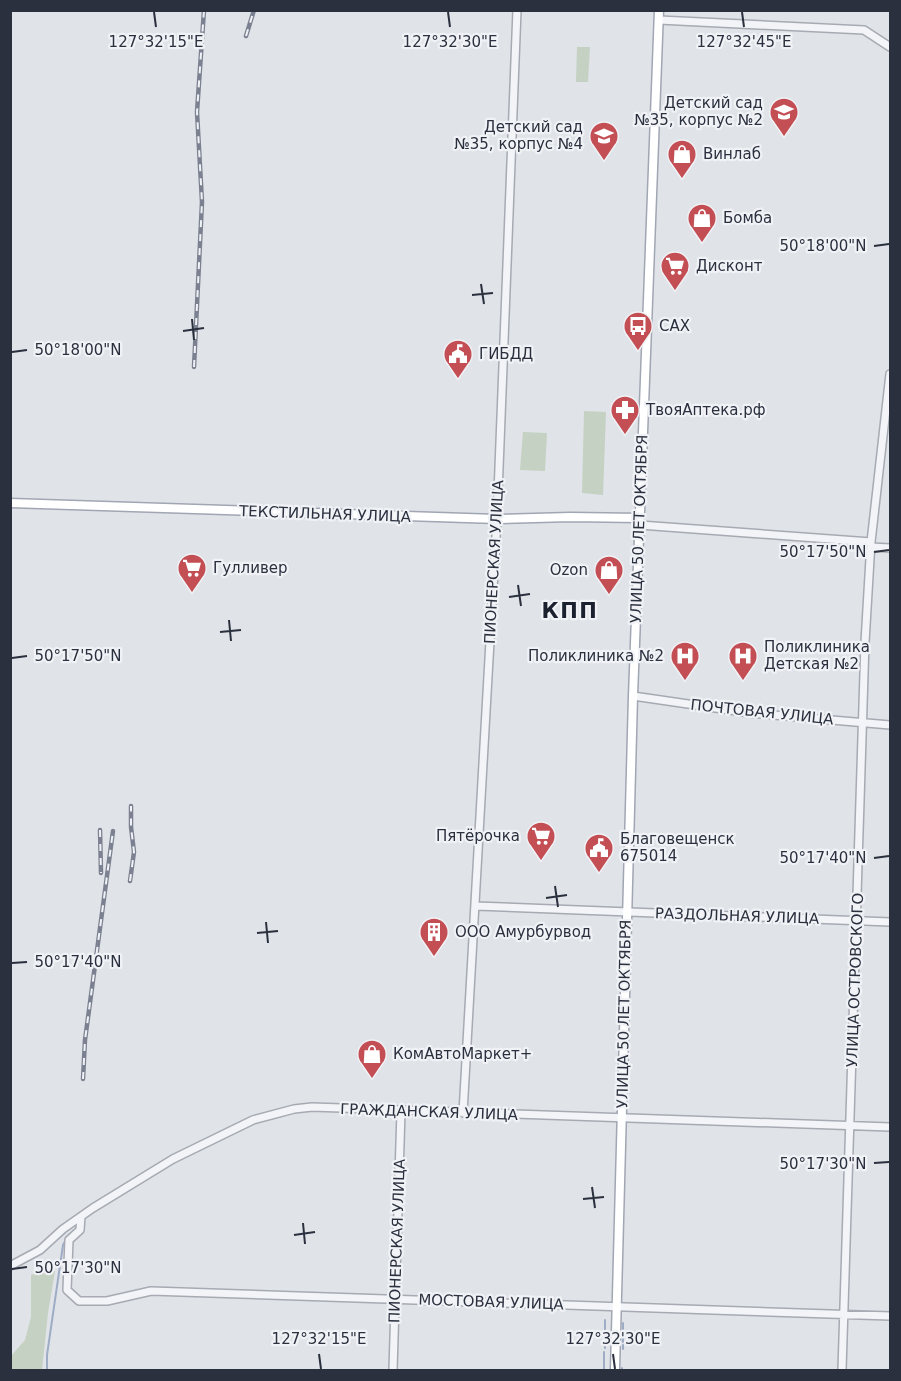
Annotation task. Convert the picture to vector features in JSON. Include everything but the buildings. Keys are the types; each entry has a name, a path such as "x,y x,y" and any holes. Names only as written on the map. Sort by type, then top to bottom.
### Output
{"main road":[{"name":"УЛИЦА 50 ЛЕТ ОКТЯБРЯ","path":"615,1371 633,696 659,10"},
{"name":"ТЕКСТИЛЬНАЯ УЛИЦА","path":"10,503 497,519 570,517 640,522"}],"street":[{"name":"ПИОНЕРСКАЯ УЛИЦА","path":"463,1113 497,519 517,10"},
{"path":"659,20 864,30 891,47"},
{"name":"УЛИЦА ОСТРОВСКОГО","path":"842,1371 862,722 871,544 891,374"},
{"name":"ТЕКСТИЛЬНАЯ УЛИЦА","path":"640,522 871,544 891,548"},
{"name":"ПОЧТОВАЯ УЛИЦА","path":"633,696 750,712 891,725"},
{"name":"РАЗДОЛЬНАЯ УЛИЦА","path":"476,906 891,922"},
{"name":"ГРАЖДАНСКАЯ УЛИЦА","path":"10,1266 40,1250 63,1229 93,1208 173,1159 253,1120 294,1108 891,1128"},
{"name":"ПИОНЕРСКАЯ УЛИЦА","path":"393,1371 401,1111"},
{"name":"МОСТОВАЯ УЛИЦА","path":"81,1217 80,1230 69,1240 67,1290 79,1301 107,1300 151,1291 891,1316"}],"green space":[{"path":"577,47 590,47 588,82 576,82"},
{"path":"584,411 606,412 603,495 582,493"},
{"path":"523,432 547,433 545,471 520,470"},
{"path":"45,1269 55,1271 42,1370 11,1370 11,1356 25,1340 31,1317 31,1275"}],"waterway":[{"path":"47,1370 47,1355 63,1245 67,1238"},
{"path":"605,1320 605,1348"},
{"path":"623,1323 623,1334"},
{"path":"604,1352 604,1370"}],"railway":[{"path":"194,367 202,202 197,112 204,10"},
{"path":"246,36 254,10"},
{"path":"130,881 134,852 131,806"},
{"path":"100,830 101,873"},
{"path":"83,1079 85,1040 113,831"}],"place":[{"name":"Детский сад №35, корпус №2","path":"784,138"},
{"name":"Детский сад №35, корпус №4","path":"604,162"},
{"name":"Винлаб","path":"682,180"},
{"name":"Бомба","path":"702,244"},
{"name":"Дисконт","path":"675,292"},
{"name":"САХ","path":"638,352"},
{"name":"ГИБДД","path":"458,380"},
{"name":"ТвояАптека.рф","path":"625,436"},
{"name":"Гулливер","path":"192,594"},
{"name":"Ozon","path":"609,596"},
{"name":"Поликлиника №2","path":"685,682"},
{"name":"Поликлиника Детская №2","path":"743,682"},
{"name":"Пятёрочка","path":"541,862"},
{"name":"Благовещенск 675014","path":"599,874"},
{"name":"ООО Амурбурвод","path":"434,958"},
{"name":"КомАвтоМаркет+","path":"372,1080"}],"district":[{"name":"КПП","path":"570,611"}]}
